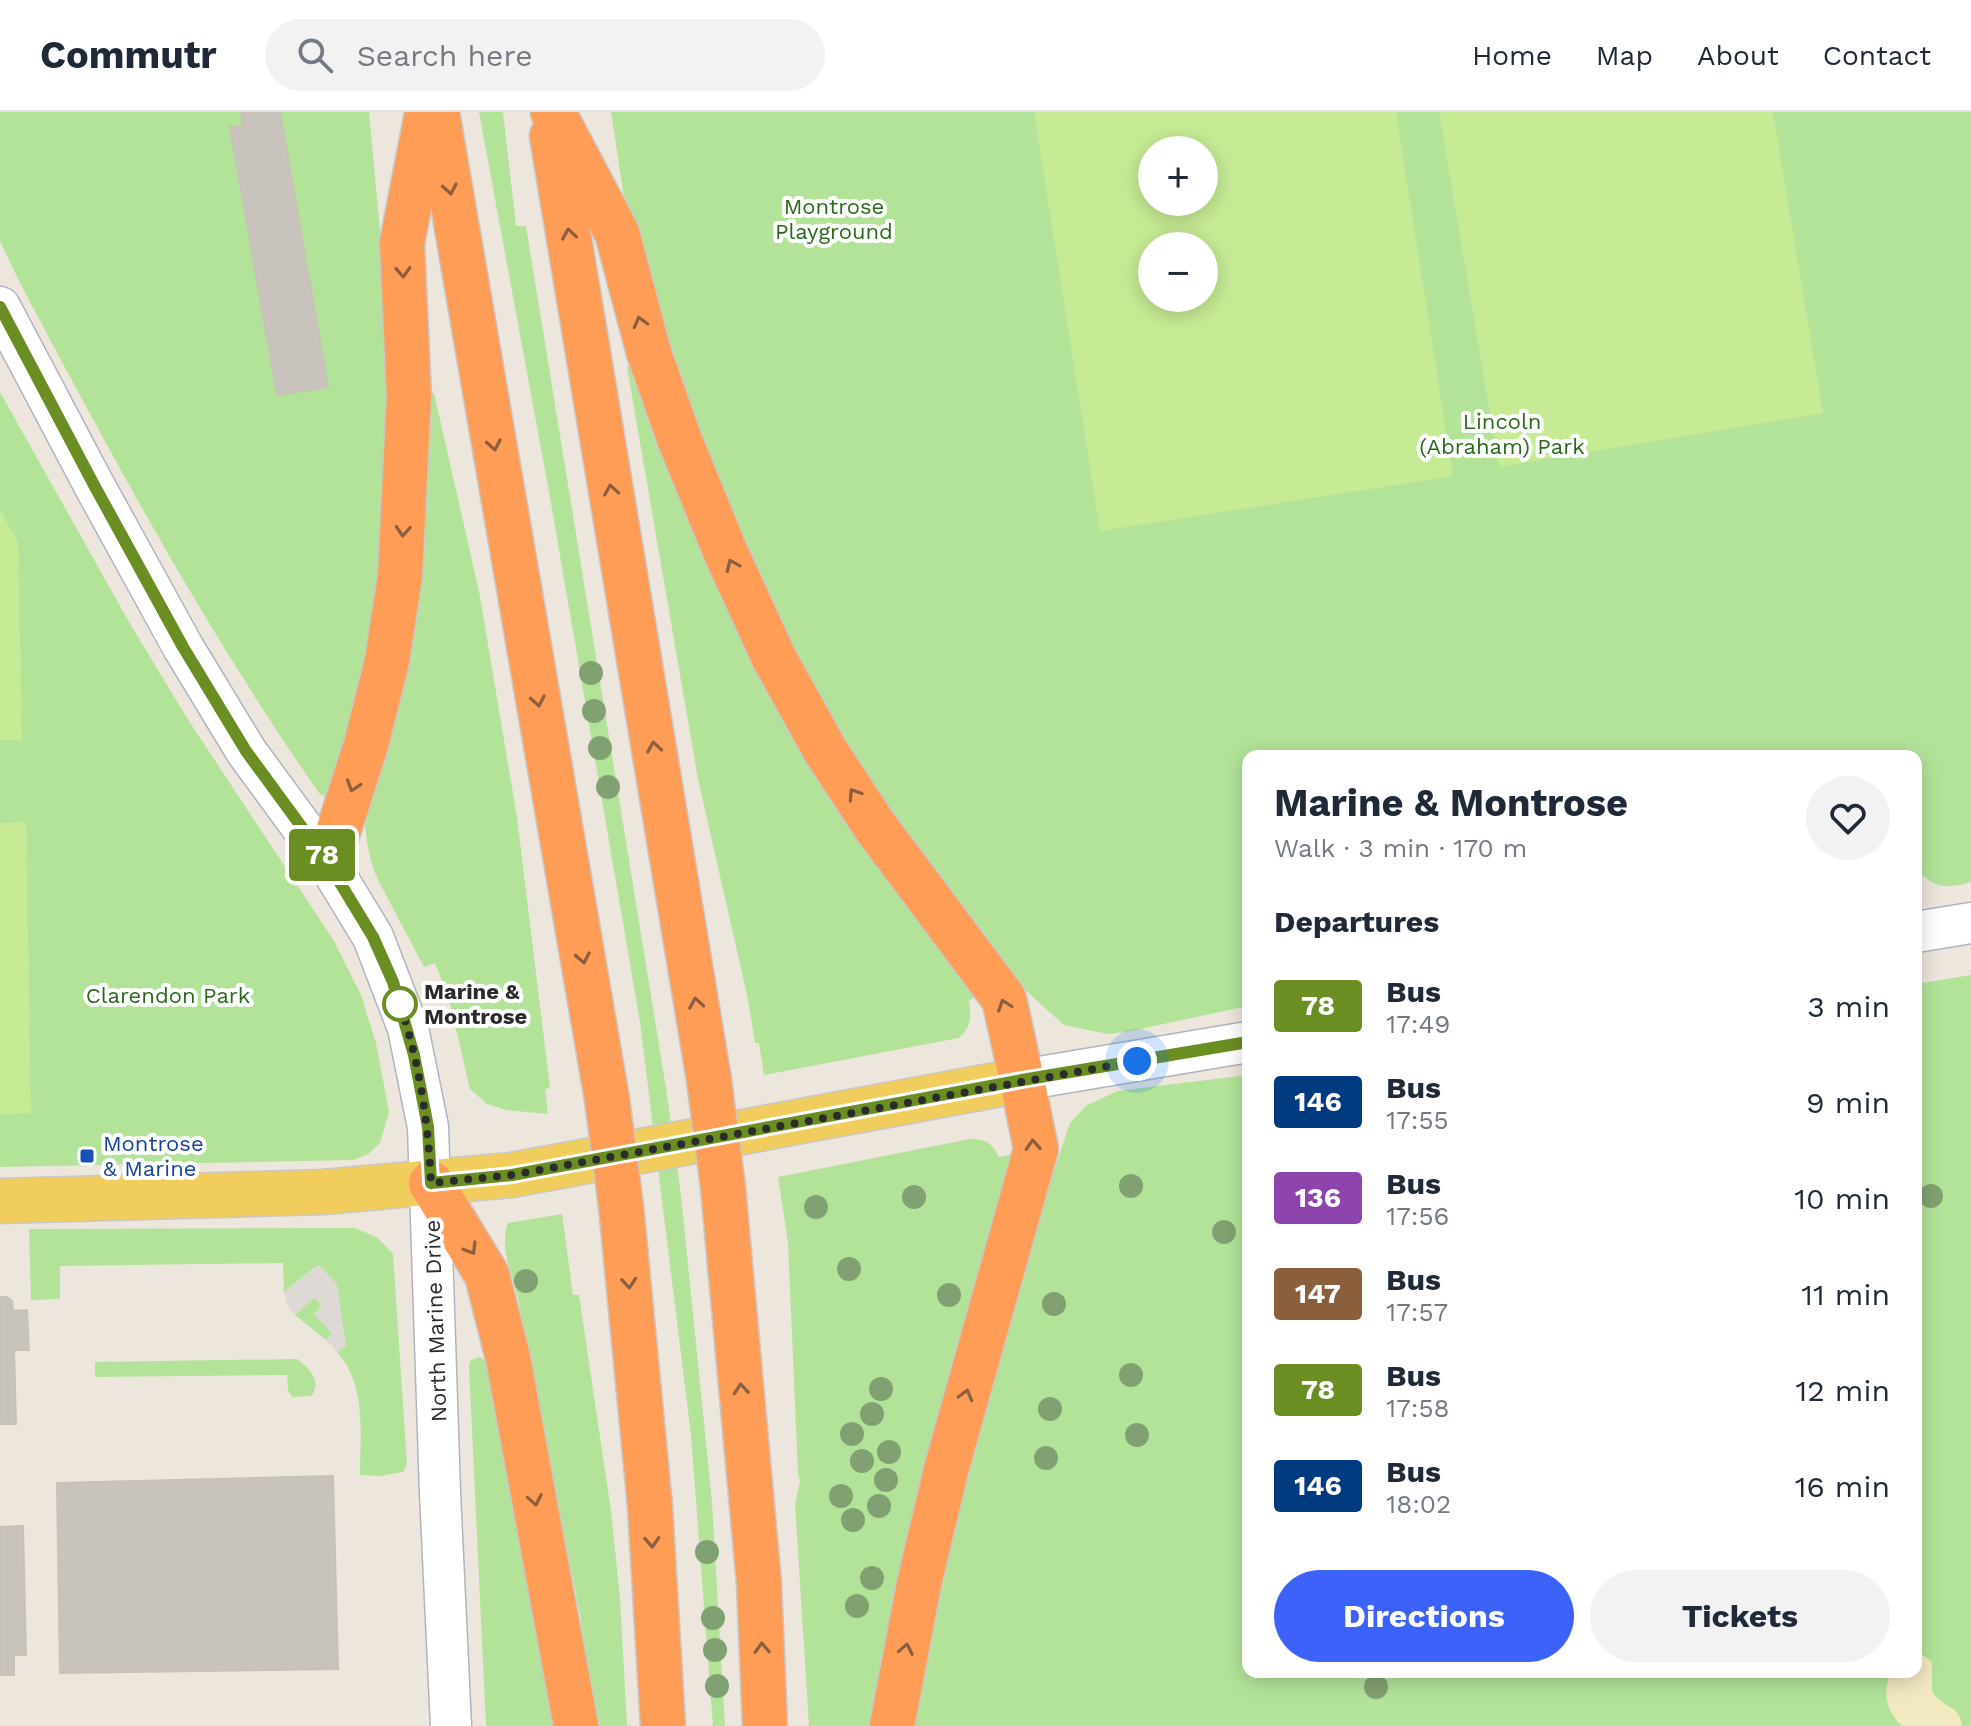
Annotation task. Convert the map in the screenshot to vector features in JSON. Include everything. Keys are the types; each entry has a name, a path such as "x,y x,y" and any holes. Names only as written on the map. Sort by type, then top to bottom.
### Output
{"highway":[{"path":"328,863 366,745 387,661 400,576 409,396 402,243 428,112"},
{"path":"437,112 607,1099 621,1206 650,1506 663,1726"},
{"path":"551,112 709,1080 723,1187 759,1583 765,1726"},
{"path":"551,112 617,233 649,353 679,438 725,551 774,658 825,750 874,825 1004,999 1022,1080 1036,1149 942,1485 919,1584 892,1726"},
{"path":"431,1183 487,1275 508,1358 576,1726"}],"main road":[{"path":"0,1201 324,1192 512,1175 1022,1080"}],"street":[{"name":"North Marine Drive","path":"0,307 183,647 246,751 328,863 373,937 408,1028 428,1127 451,1726"},
{"path":"1922,931 1971,923"},
{"path":"1022,1080 1242,1043"}],"green space":[{"path":"0,112 369,112 385,285 387,475 378,597 358,694 329,793 324,796 277,732 199,606 125,478 0,241"},
{"path":"479,112 503,112 516,226 526,226 666,1088 681,1195 712,1502 725,1726 713,1726 691,1435 640,1022 551,503"},
{"name":"Lincoln (Abraham) Park","path":"611,112 1971,112 1971,882 1946,886 1922,876 1922,750 1242,750 1242,1007 1107,1034 1064,1025 1025,990 880,798 805,675 772,612 698,437 626,211"},
{"path":"1034,112 1396,112 1453,476 1100,531"},
{"path":"1439,112 1773,112 1823,413 1499,467"},
{"path":"637,363 980,996 969,1000 970,1020 959,1038 764,1075 698,779 627,367"},
{"name":"Clarendon Park","path":"0,392 129,622 187,718 334,941 361,995 376,1043 389,1112 380,1143 368,1154 354,1160 0,1167"},
{"path":"434,393 479,591 517,817 550,1088 545,1089 548,1114 506,1110 487,1104 470,1089 449,999 435,963 424,967 378,880 368,845 364,808 423,394"},
{"path":"0,511 18,541 22,740 0,740"},
{"path":"26,822 31,1113 0,1114 0,823"},
{"path":"1971,975 1971,1726 911,1726 965,1475 1022,1267 1070,1123 1086,1106 1117,1091 1242,1076 1242,1678 1922,1678 1922,983"},
{"path":"970,1139 988,1142 999,1157 1013,1154 875,1726 809,1726 795,1504 800,1481 788,1243 778,1177"},
{"path":"562,1214 573,1295 579,1295 611,1511 620,1598 627,1726 596,1726 580,1615 506,1251 508,1223"},
{"path":"355,1228 378,1238 393,1254 407,1464 403,1472 360,1475 361,1427 357,1395 347,1365 337,1352 346,1345 341,1321 318,1265 284,1292 283,1263 60,1266 60,1299 31,1300 29,1229"},
{"path":"314,1297 322,1306 314,1314 333,1334 326,1340 295,1315"},
{"path":"479,1357 486,1360 489,1368 557,1726 486,1726 469,1366 471,1360"},
{"path":"297,1359 310,1371 315,1381 311,1396 292,1397 287,1375 95,1377 95,1362"}],"sand":[{"path":"1922,1655 1932,1662 1932,1691 1958,1714 1962,1726 1902,1726 1889,1708 1889,1678 1922,1678"}],"shaded area":[{"path":"319,1265 337,1284 346,1346 337,1352 326,1340 332,1333 314,1314 322,1306 315,1298 295,1315 287,1304 284,1292"}],"building":[{"path":"241,112 280,112 328,387 277,395 230,127 243,126"},
{"path":"0,1297 12,1301 13,1311 27,1310 29,1350 14,1350 16,1424 0,1424"},
{"path":"333,1476 338,1669 60,1673 57,1483"},
{"path":"23,1526 26,1655 14,1655 14,1675 0,1675 0,1527"}],"bus line":[{"name":"78","path":"0,307 183,647 246,751 328,863 373,937 393,982 421,1082 428,1127 431,1183 512,1175 1022,1080 1242,1043"}],"place":[{"name":"Marine & Montrose","path":"400,1004"},
{"name":"Montrose & Marine","path":"87,1156"}],"route":[{"path":"400,1004 398,999 421,1082 428,1127 431,1183 512,1175 1137,1061"}],"park label":[{"name":"Montrose Playground","path":"834,218"}]}
